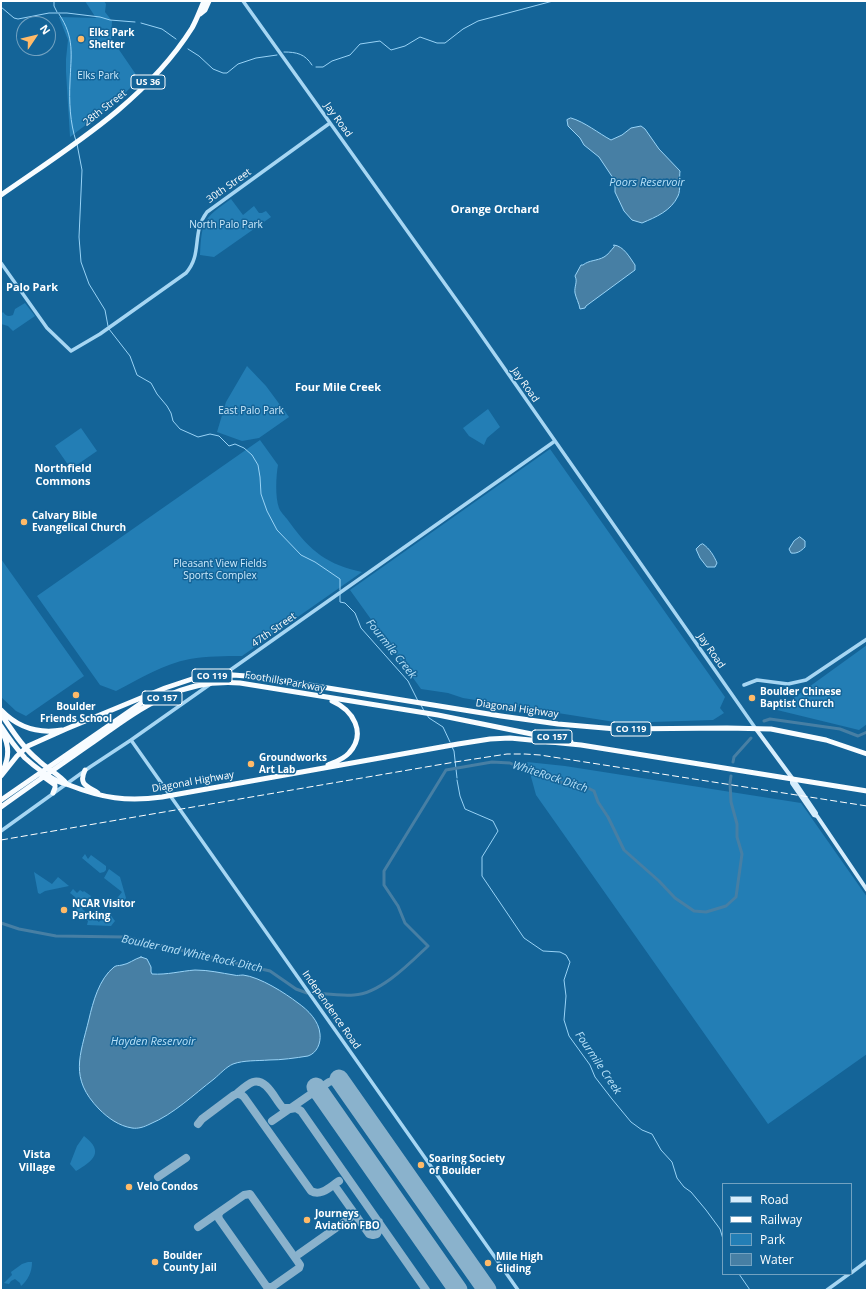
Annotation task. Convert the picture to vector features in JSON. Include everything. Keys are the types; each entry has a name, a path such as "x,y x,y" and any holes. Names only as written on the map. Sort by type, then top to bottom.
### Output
{"highway":[{"name":"28th Street","path":"1,195 120,110 170,59 192,28 200,14 204,1"},
{"name":"28th Street","path":"200,14 205,10 210,1"},
{"name":"Diagonal Highway","path":"165,688 202,678 238,676 260,677 542,722 595,727 655,729 772,729 826,740 867,754"},
{"name":"Foothills Parkway","path":"1,800 32,778 59,763 153,702 177,691 214,683 240,683 438,715 529,732 597,748"},
{"name":"CO 119","path":"1,710 11,720 28,728 47,731 66,729 165,688"},
{"name":"Foothills Parkway","path":"1,807 37,782 59,763 139,704 165,688"},
{"path":"323,768 343,758 349,753 354,745 357,734 356,723 350,713 340,705 326,698"},
{"name":"Diagonal Highway","path":"1,714 26,748 67,784"},
{"name":"Diagonal Highway","path":"1,726 20,752 38,769 50,777 86,792 118,799 138,799 170,795 323,768"},
{"path":"1,776 20,752 66,729"},
{"path":"1,730 6,739 8,748 7,761 1,776"},
{"name":"CO 119","path":"323,768 445,746 490,739 510,738 597,748 867,791"},
{"path":"25,757 31,767 55,785 53,793"},
{"path":"85,770 82,777 82,782 102,796"}],"main road":[{"name":"Jay Road","path":"756,729 811,805 867,890"}],"street":[{"name":"Jay Road","path":"243,1 430,262 756,729"},
{"name":"30th Street","path":"1,263 47,328 71,351 95,338 190,269 195,258 200,223 207,212 330,123"},
{"name":"47th Street","path":"1,831 85,770 131,740 555,441"},
{"path":"744,685 757,680 788,684 806,680 867,639"},
{"name":"Independence Road","path":"131,740 518,1290"},
{"path":"852,1272 867,1262"},
{"path":"826,1290 847,1275"}],"green space":[{"name":"Elks Park","path":"85,1 104,1 106,4 105,12 112,21 111,38 139,79 117,101 70,137 66,72 68,40 59,17 96,18"},
{"name":"North Palo Park","path":"231,199 243,215 254,206 259,213 266,211 271,217 214,257 200,255 203,227 206,221 209,216"},
{"path":"25,303 35,316 13,331 8,326 1,324 1,314 3,312 7,316 13,315 15,309"},
{"name":"East Palo Park","path":"247,366 266,386 289,417 259,438 242,441 217,432 226,402"},
{"path":"488,409 500,427 487,438 484,445 469,436 463,428"},
{"path":"81,428 97,451 71,469 55,446"},
{"name":"Pleasant View Fields Sports Complex","path":"260,440 278,465 276,492 279,508 297,533 313,549 330,561 362,572 242,656 203,657 180,661 152,672 116,691 100,685 37,596"},
{"path":"550,449 725,697 720,708 724,713 713,720 621,723 463,698 448,693 421,689 350,590"},
{"path":"1,559 84,676 26,716 16,711 1,697"},
{"path":"867,645 867,724 859,730 777,710"},
{"path":"527,762 565,766 801,803 867,897 867,1054 768,1124 536,795"},
{"path":"85,854 88,859 91,855 106,866 106,870 100,873 82,858"},
{"path":"109,869 120,877 126,898 124,901 126,903 122,906 115,901 122,892 104,878"},
{"path":"34,872 52,884 58,877 69,886 45,891 40,894 38,893"},
{"path":"73,889 77,893 80,890 91,896 82,909 99,922 106,913 108,915 109,913 115,921 111,926 87,925 88,921 77,912 75,897 70,893"},
{"path":"84,1136 94,1147 94,1156 92,1160 76,1171 70,1164 77,1146"},
{"path":"32,1262 32,1266 28,1278 21,1286 15,1279 9,1284 4,1283 12,1275 11,1272 22,1264"}],"water":[{"name":"Poors Reservoir","path":"571,118 611,140 622,135 631,128 641,126 645,129 659,149 680,171 679,193 671,206 658,216 642,223 632,220 624,211 615,192 615,181 599,157 584,145 580,138 568,126 567,120"},
{"path":"614,245 621,248 626,253 635,265 635,270 585,308 580,309 575,293 575,276 581,265 605,256 614,247"},
{"path":"800,537 805,541 805,547 799,552 791,553 789,549 794,541"},
{"path":"703,544 710,550 715,558 717,563 715,567 707,567 700,558 696,549"},
{"name":"Hayden Reservoir","path":"141,957 147,959 151,967 152,974 200,970 250,976 264,982 293,999 306,1009 312,1016 319,1029 320,1037 318,1047 314,1053 308,1056 246,1061 233,1064 183,1104 159,1120 141,1128 127,1127 118,1123 99,1109 90,1098 80,1077 80,1056 92,1005 104,978 115,966 127,964"}],"waterway":[{"path":"54,1 54,6 57,12"},
{"path":"316,67 323,67 332,61 350,55 360,44 380,41 391,50 405,46 420,37 437,43 445,43 463,29 478,21 553,1"},
{"path":"1,7 14,18 18,19 49,13 67,13 100,17 110,20 135,22"},
{"path":"59,14 68,31 70,39 70,104 72,127 76,141"},
{"path":"141,23 162,29 176,39"},
{"path":"188,49 199,56 213,69 223,73 227,73 238,64 256,58 277,55"},
{"path":"284,52 300,54 312,65"},
{"path":"77,144 82,170 79,237 81,262 89,284 105,310 108,326"},
{"path":"109,329 130,356 137,375 151,383 157,394 167,406 173,421 180,429 198,437 210,434 219,436 229,446 235,444 244,448 252,455 258,465 261,494 267,511 277,530 301,555 315,562 340,579 340,590"},
{"name":"Fourmile Creek","path":"340,593 340,602 345,603 355,613 361,628 408,681 418,701"},
{"name":"Fourmile Creek","path":"421,705 424,711"},
{"name":"Fourmile Creek","path":"427,715 443,727 450,742"},
{"name":"WhiteRock Ditch","path":"764,721 770,719 840,729 858,736 867,732"},
{"name":"WhiteRock Ditch","path":"733,762 734,757 751,738"},
{"name":"Fourmile Creek","path":"452,747 454,751 457,778"},
{"name":"WhiteRock Ditch","path":"314,993 354,995 374,989 384,984 428,946 405,923 398,906 384,885 384,871 446,770 492,762 510,763 529,772 569,785 588,788 594,791 598,802 608,817 624,850 659,881 675,898 694,911 706,912 726,906 736,897 742,854 737,837 737,824 731,802 731,776"},
{"name":"Fourmile Creek","path":"457,780 460,796 465,809 493,821 498,831 482,857 482,876 524,938 543,951 560,952 566,955 570,962 564,980 566,996 564,1020 569,1036 590,1065 595,1077 631,1122 642,1130 652,1134 661,1150 672,1162 677,1178 706,1210 720,1229 722,1236"},
{"name":"Boulder and White Rock Ditch","path":"1,923 19,929 56,936 125,937 270,971 296,989 307,993"},
{"name":"Fourmile Creek","path":"740,1275 750,1290"}],"taxiway":[{"path":"311,1094 329,1082 339,1079"},
{"path":"235,1095 248,1084 258,1082 267,1086 283,1108 290,1108"},
{"path":"272,1121 311,1094 319,1095 323,1098"},
{"path":"198,1124 202,1119 234,1095 241,1095 244,1097 311,1191 318,1193 322,1192 339,1181"},
{"path":"290,1109 296,1108 301,1111 426,1290"},
{"path":"158,1177 186,1158"},
{"path":"337,1189 369,1234 377,1234 380,1227 379,1222"},
{"path":"198,1227 244,1195 250,1194 300,1265 299,1268 272,1287 267,1287 219,1219 218,1215 220,1212"},
{"path":"299,1254 350,1218"},
{"path":"452,1282 453,1290"}],"runway":[{"path":"339,1079 487,1290"},
{"path":"316,1087 458,1290"}],"railway":[{"path":"1,840 507,754 540,755 867,806"}],"place":[{"name":"Elks Park Shelter","path":"81,39"},
{"name":"Calvary Bible Evangelical Church","path":"24,522"},
{"name":"Boulder Friends School","path":"76,695"},
{"name":"Boulder Chinese Baptist Church","path":"752,698"},
{"name":"Groundworks Art Lab","path":"251,764"},
{"name":"NCAR Visitor Parking","path":"64,910"},
{"name":"Soaring Society of Boulder","path":"421,1165"},
{"name":"Velo Condos","path":"129,1187"},
{"name":"Journeys Aviation FBO","path":"307,1220"},
{"name":"Boulder County Jail","path":"155,1262"},
{"name":"Mile High Gliding","path":"488,1263"}],"district":[{"name":"Orange Orchard","path":"495,210"},
{"name":"Palo Park","path":"32,288"},
{"name":"Four Mile Creek","path":"338,388"},
{"name":"Northfield Commons","path":"63,475"},
{"name":"Vista Village","path":"37,1161"}]}
